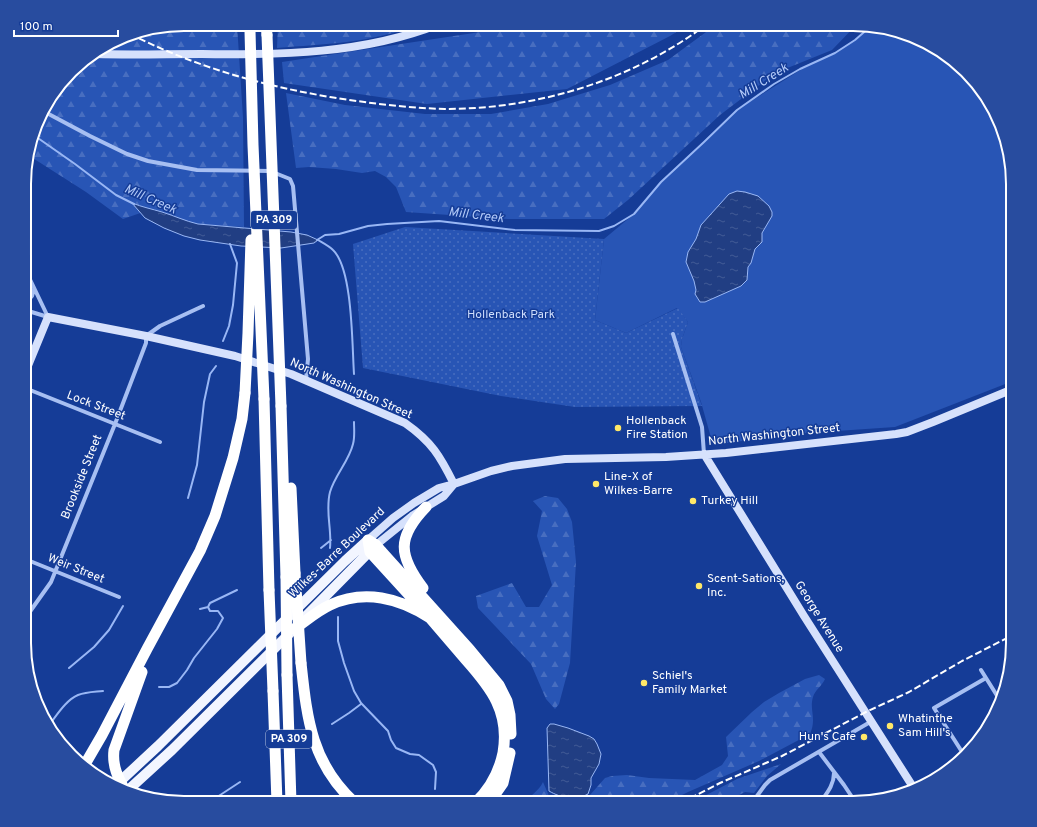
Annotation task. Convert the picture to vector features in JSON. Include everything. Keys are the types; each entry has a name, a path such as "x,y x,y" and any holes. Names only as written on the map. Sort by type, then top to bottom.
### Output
{"highway":[{"name":"PA 309","path":"250,31 264,399 269,590 278,796"},
{"name":"PA 309","path":"267,31 281,406 291,575 287,675 291,796"},
{"path":"87,761 200,551 226,485 242,419 245,393 254,145"},
{"path":"426,507 410,525 406,537 404,552 406,560 414,577 462,633 470,650"},
{"path":"371,546 484,681 493,694 502,715 504,737 502,758 490,786 482,796"},
{"path":"371,546 470,650 498,685 506,698 510,715 510,751 503,783 495,796"},
{"path":"291,575 306,709 309,723 322,760 335,781 349,796"},
{"path":"119,781 115,772 113,760 117,740 140,678 178,591"},
{"path":"294,629 331,604 363,597 378,597 397,601 418,610 430,618"}],"main road":[{"name":"Wilkes-Barre Boulevard","path":"126,785 172,750 294,629 371,546"},
{"name":"Wilkes-Barre Boulevard","path":"125,784 158,746 345,560 371,546"}],"street":[{"path":"103,54 267,55 363,45 389,40 420,31"},
{"path":"48,114 127,154 148,161 197,170 270,171 290,179 293,186 308,359 306,380"},
{"path":"31,282 48,317 31,358"},
{"path":"31,297 34,288"},
{"path":"146,336 160,326 203,306"},
{"name":"North Washington Street","path":"31,312 48,317 146,336 235,356 306,380 396,419 412,428 432,446 454,484 491,471 539,462 704,454 896,434 907,432 1006,392"},
{"path":"673,334 702,427 704,454"},
{"name":"Brookside Street","path":"31,610 51,582 115,424 146,343 146,336"},
{"name":"Lock Street","path":"31,390 160,442"},
{"name":"George Avenue","path":"704,454 749,529 912,784"},
{"name":"Wilkes-Barre Boulevard","path":"371,546 444,496 454,484"},
{"name":"Wilkes-Barre Boulevard","path":"371,546 393,518 439,488 454,484"},
{"name":"Weir Street","path":"31,561 119,597"},
{"path":"981,670 997,695"},
{"path":"961,751 934,708 986,678"},
{"path":"757,796 770,780 872,721"},
{"path":"819,752 852,796"},
{"path":"825,796 834,782 834,773"}],"green space":[{"path":"174,31 237,31 243,118 244,227 198,224 183,221 161,212 149,210 123,219 86,192 33,158 39,135 51,107 69,83 83,69 107,51 144,36"},
{"path":"278,31 400,31 347,42 277,48"},
{"path":"487,31 678,31 567,89 427,104 284,83 282,62"},
{"path":"707,31 850,31 832,50 775,73 720,115 628,200 604,219 508,219 406,212 396,187 386,177 375,171 362,173 336,169 309,167 296,168 286,93 345,105 425,114 491,114 548,104 610,85 668,60"},
{"path":"865,31 873,32 902,39 930,51 954,69 968,83 986,108 994,125 1001,144 1006,174 1006,384 895,427 793,434 713,445 701,402 681,347 688,322 677,308 626,333 595,320 604,239 634,214 661,182 737,110 805,67 835,53 855,40"},
{"name":"Hollenback Park","path":"405,227 604,239 595,320 626,333 678,308 688,322 681,347 702,406 575,407 501,396 363,368 353,244"},
{"path":"545,496 558,498 567,509 572,522 576,562 570,663 559,704 555,709 546,699 531,664 478,608 476,596 512,583 526,607 539,607 552,585 537,536 542,511 533,501"},
{"path":"819,675 825,679 813,697 813,723 810,734 759,761 680,796 589,796 605,778 612,776 627,775 649,778 695,780 722,765 728,756 726,737 764,702 805,679"},
{"path":"781,764 767,776 754,793 745,792 737,796 704,796 737,779"},
{"path":"543,782 549,796 531,796 539,788"}],"water":[{"path":"737,191 758,196 769,206 772,216 762,233 762,242 755,249 751,263 748,267 747,280 741,286 705,302 700,302 695,294 696,290 694,281 686,262 688,252 696,239 701,225 729,194"},
{"path":"132,203 198,224 291,232 307,235 318,240 314,243 281,248 241,246 200,240 184,236 164,228 145,218"},
{"path":"550,724 554,724 594,739 601,754 599,764 591,778 591,785 588,794 583,796 561,796 549,791 547,728"}],"waterway":[{"name":"Mill Creek","path":"317,240 325,235 339,234 368,226 439,221 515,230 599,231 614,226 634,214 661,182 737,110 774,84 800,69 835,53 855,40 865,31"},
{"name":"Mill Creek","path":"38,138 116,195 134,204"},
{"path":"318,240 333,250 340,260 344,273 348,290 352,327 354,374"},
{"path":"223,341 229,326 233,305 237,263 230,244"},
{"path":"188,498 197,465 204,402 210,374 216,366"},
{"path":"330,548 328,513 330,492 351,450 354,439 354,422"},
{"path":"321,548 331,540"},
{"path":"159,687 169,687 177,683 194,658 217,629 223,618 218,611 210,611 208,607 210,603 237,590"},
{"path":"69,668 94,647 109,630 123,606"},
{"path":"200,609 208,607"},
{"path":"338,617 338,641 354,691 361,703 388,731 396,748 410,754 419,755 433,765 436,772 435,789"},
{"path":"52,721 62,708 74,697 84,693 103,691"},
{"path":"332,724 361,704"},
{"path":"219,796 240,782"}],"railway":[{"path":"138,38 178,56 203,65 278,87 359,101 445,109 480,108 515,104 583,88 616,76 648,61 678,44 697,31"},
{"path":"695,796 720,783 782,756 866,712 909,692 962,661 1006,639"}],"place":[{"name":"Hollenback Fire Station","path":"618,428"},
{"name":"Line-X of Wilkes-Barre","path":"596,484"},
{"name":"Turkey Hill","path":"693,501"},
{"name":"Scent-Sations, Inc.","path":"699,586"},
{"name":"Schiel's Family Market","path":"644,683"},
{"name":"Whatinthe Sam Hill's","path":"890,726"},
{"name":"Hun's Cafe","path":"864,737"}]}
